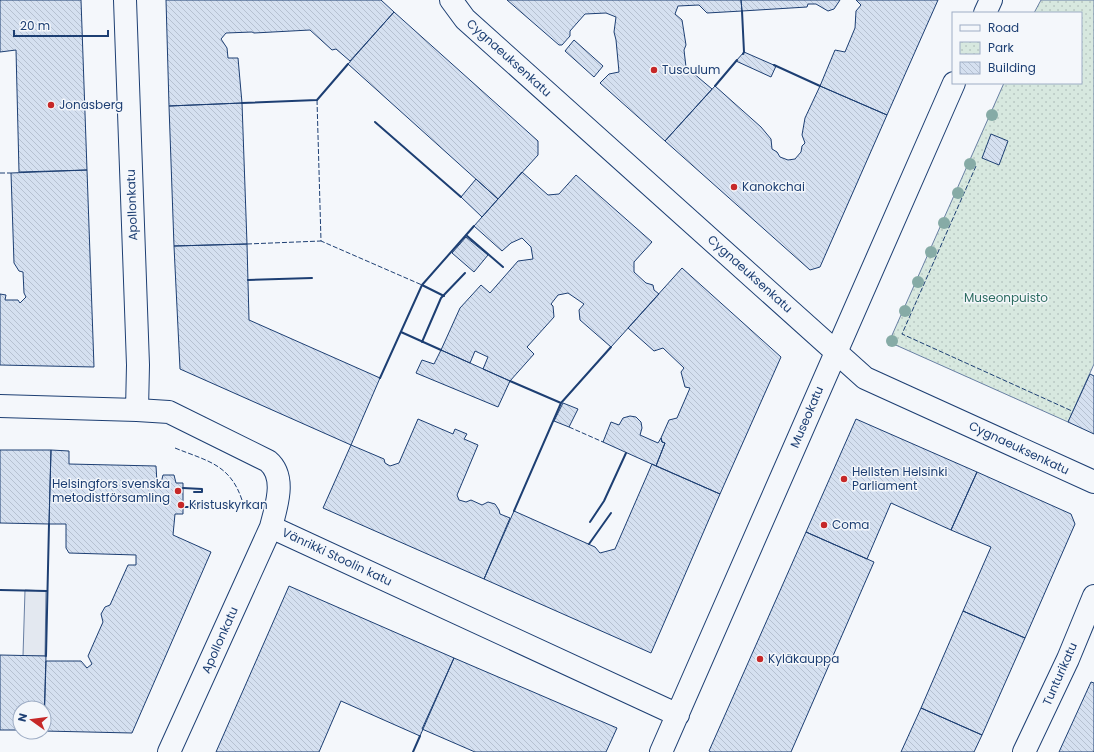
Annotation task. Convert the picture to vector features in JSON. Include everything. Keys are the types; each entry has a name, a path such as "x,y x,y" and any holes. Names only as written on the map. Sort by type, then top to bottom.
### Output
{"street":[{"name":"Apollonkatu","path":"125,0 138,365 137,410"},
{"name":"Cygnaeuksenkatu","path":"451,0 465,18 835,352 866,378 1094,482"},
{"path":"985,12 991,0"},
{"name":"Museokatu","path":"661,752 954,84"},
{"name":"Vänrikki Stoolin katu","path":"0,406 169,412 268,462 275,467 279,484 271,527 678,715"},
{"name":"Apollonkatu","path":"169,752 271,527"},
{"name":"Tunturikatu","path":"1024,752 1068,659 1094,596"}],"green space":[{"name":"Museonpuisto","path":"1041,0 1094,0 1094,364 1068,422 889,342 1004,84 1082,84 1082,12 1035,12"}],"shaded area":[{"path":"25,590 46,591 45,656 23,656"}],"building":[{"name":"Jonasberg","path":"0,0 81,0 87,170 19,172 16,50 0,52"},
{"path":"166,0 381,0 394,12 350,61 336,49 332,50 310,30 226,33 221,39 227,48 228,58 238,58 242,103 169,106"},
{"name":"Tusculum","path":"507,0 741,0 742,11 707,13 699,5 678,6 675,14 682,20 686,45 684,50 686,67 712,89 665,141 600,83 609,74 619,72 614,32 616,17 606,13 585,14 570,31 570,36 562,45 559,45"},
{"path":"741,0 840,0 834,9 828,11 816,4 808,4 807,7 742,11"},
{"path":"856,0 938,0 887,115 820,86 835,50 845,52 855,28 856,11 861,5"},
{"path":"394,12 538,141 538,155 498,199 348,64"},
{"path":"574,40 603,66 594,77 565,51"},
{"path":"744,52 776,66 771,77 736,61"},
{"path":"715,86 761,127 771,139 772,149 777,152 780,157 788,160 795,159 801,152 802,146 805,143 802,135 805,118 820,86 887,115 820,267 810,270 665,141"},
{"path":"242,103 247,244 174,246 169,106"},
{"path":"991,134 1008,141 999,165 982,158"},
{"path":"87,170 94,367 0,365 0,294 6,295 5,300 18,300 20,303 26,297 24,293 23,272 19,271 14,263 11,173"},
{"path":"522,172 548,195 559,194 576,175 652,242 634,262 634,272 646,283 653,285 654,290 659,294 611,347 580,320 579,310 584,304 568,293 558,295 551,304 553,306 554,317 527,347 534,354 510,381 483,369 488,357 475,351 470,363 441,350 460,308 481,285 490,293 518,261 533,259 531,247 522,238 511,243 502,251 474,226"},
{"path":"476,179 498,199 482,217 461,197"},
{"path":"466,237 488,255 474,272 452,253"},
{"path":"247,244 249,320 380,378 351,445 180,369 174,246"},
{"path":"682,268 781,357 720,494 656,466 665,443 662,442 661,438 669,420 677,418 690,388 685,387 681,372 684,368 663,348 654,351 628,328"},
{"path":"441,350 510,381 498,407 416,373 422,360 434,364"},
{"path":"1090,374 1094,376 1094,434 1068,422"},
{"path":"563,403 578,409 569,427 554,421"},
{"path":"630,416 636,417 641,422 642,428 640,435 658,443 661,438 662,442 665,443 656,466 603,442 611,422 619,425 623,418"},
{"path":"418,419 453,434 455,429 467,434 464,439 478,445 457,495 459,500 466,502 471,500 482,505 488,502 495,504 500,514 510,518 484,579 323,508 351,445 384,459 385,463 390,466 399,463"},
{"path":"856,419 977,472 951,530 891,503 867,559 806,532"},
{"path":"0,450 51,450 49,524 0,523"},
{"path":"51,450 69,451 69,464 156,466 157,483 161,483 163,475 174,475 176,483 183,483 183,514 175,514 173,535 211,552 132,733 52,731 52,700 45,700 46,661 81,661 87,668 92,664 88,656 103,622 101,614 105,607 110,605 128,565 136,565 136,555 69,553 66,548 66,524 49,524"},
{"path":"652,464 720,494 651,653 484,579 514,511 595,547 600,553 615,549"},
{"path":"977,472 1071,514 1075,524 1025,638 963,611 991,547 951,530"},
{"path":"806,532 874,562 791,752 711,752 709,751"},
{"path":"289,586 454,658 420,736 341,701 319,752 216,752"},
{"path":"963,611 1025,638 982,735 921,708"},
{"path":"0,655 46,656 45,700 12,700 12,730 0,730"},
{"path":"454,658 617,728 606,752 475,752 422,729"},
{"path":"1091,682 1094,683 1094,752 1059,752"},
{"path":"921,708 982,735 974,752 901,752"}],"fence":[{"path":"317,100 321,241 422,285"},
{"path":"976,166 902,334 1072,411"},
{"path":"0,173 11,173"},
{"path":"247,244 321,241"},
{"path":"569,427 603,442"},
{"path":"175,448 216,465 224,471 237,488 242,500"}],"wall":[{"path":"742,11 743,54"},
{"path":"715,86 737,60"},
{"path":"242,103 317,100 348,64"},
{"path":"774,65 820,86"},
{"path":"375,122 461,197"},
{"path":"380,378 422,285 474,226"},
{"path":"466,235 503,267"},
{"path":"422,342 441,298 465,273"},
{"path":"248,280 312,278"},
{"path":"422,285 444,296"},
{"path":"401,332 441,350"},
{"path":"514,511 561,403 611,347"},
{"path":"510,381 561,403"},
{"path":"590,522 604,501 626,453"},
{"path":"183,488 202,489 202,492 194,492"},
{"path":"183,507 200,507 201,505 193,504"},
{"path":"589,544 611,513"},
{"path":"46,656 49,524"},
{"path":"0,590 47,591"},
{"path":"413,752 420,736"}],"place":[{"name":"Tusculum","path":"654,70"},
{"name":"Jonasberg","path":"51,105"},
{"name":"Kanokchai","path":"734,187"},
{"name":"Hellsten Helsinki Parliament","path":"844,479"},
{"name":"Helsingfors svenska metodistförsamling","path":"178,491"},
{"name":"Kristuskyrkan","path":"181,505"},
{"name":"Coma","path":"824,525"},
{"name":"Kyläkauppa","path":"760,659"}]}
